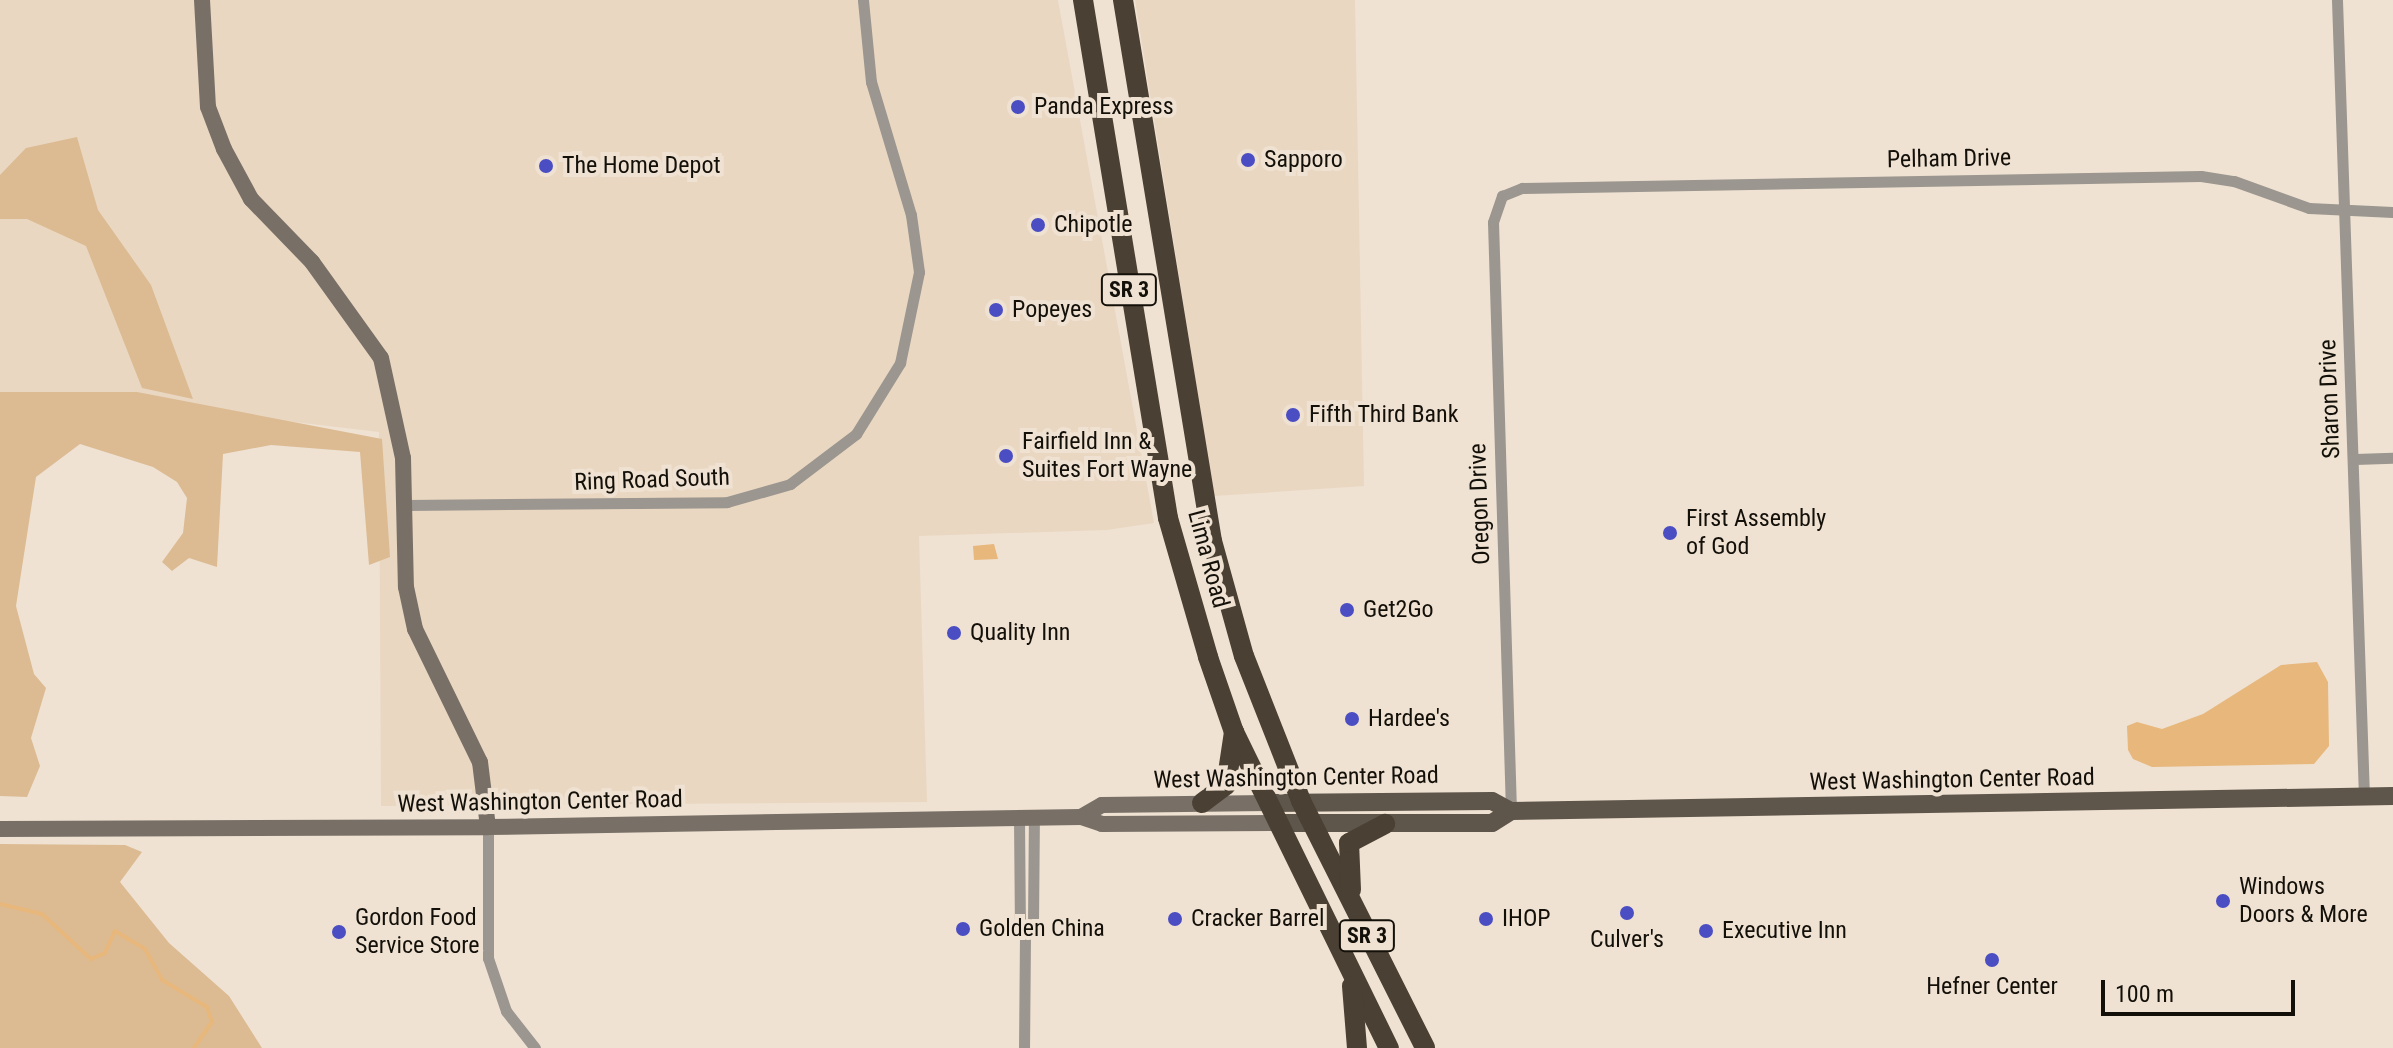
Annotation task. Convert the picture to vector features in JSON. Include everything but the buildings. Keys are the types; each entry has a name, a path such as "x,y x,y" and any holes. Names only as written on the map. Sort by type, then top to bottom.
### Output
{"highway":[{"name":"Lima Road","path":"1083,0 1168,518 1234,732 1389,1048"},
{"name":"Lima Road","path":"1123,0 1212,541 1244,656 1301,801 1425,1048"},
{"path":"1202,803 1226,785 1234,732"},
{"path":"1356,913 1349,843 1385,824"},
{"path":"1351,974 1357,1048"}],"main road":[{"path":"202,0 208,107 224,149 251,199 312,262 381,358 396,414 406,505 406,587 415,629 480,762 488,827"},
{"name":"West Washington Center Road","path":"1081,817 1102,805 1301,801 1492,801 1511,811 2393,796"},
{"name":"West Washington Center Road","path":"0,829 488,827 1081,817 1102,824 1492,823 1511,811"}],"street":[{"name":"Ring Road South","path":"406,505 727,502 790,484 856,434 900,363 919,272 911,215 871,82 863,0"},
{"name":"Sharon Drive","path":"2337,0 2355,459 2364,797"},
{"name":"Pelham Drive","path":"1502,196 1522,188 2201,176 2234,181 2309,208 2345,213 2393,212"},
{"name":"Oregon Drive","path":"1502,196 1493,222 1511,811"},
{"path":"2355,459 2393,458"},
{"path":"1024,1048 1025,936 1020,924 1026,818"},
{"path":"488,827 488,958 506,1011 535,1048"}],"shaded area":[{"path":"0,0 1058,0 1154,523 1107,530 919,536 927,802 381,806 379,432 124,402 0,408"},
{"path":"1135,0 1355,0 1364,486 1214,496"},
{"path":"77,137 98,210 151,285 193,399 142,388 86,246 27,219 0,219 0,175 26,148"},
{"path":"0,392 137,392 382,439 390,557 369,565 360,452 271,445 223,454 217,567 189,558 172,571 162,562 183,533 187,498 177,482 153,467 80,444 36,477 16,606 34,674 46,688 31,738 40,766 27,797 0,796"},
{"path":"994,544 998,559 974,560 973,546"},
{"path":"2317,662 2328,682 2329,746 2314,764 2152,767 2133,759 2128,750 2127,726 2137,722 2162,729 2203,714 2281,665"},
{"path":"0,844 125,845 142,852 120,882 169,943 229,996 262,1048 0,1048"}],"waterway":[{"path":"0,904 42,914 91,959 105,953 115,931 145,949 162,980 207,1007 212,1022 194,1048"}],"place":[{"name":"Panda Express","path":"1018,107"},
{"name":"Sapporo","path":"1248,160"},
{"name":"The Home Depot","path":"546,166"},
{"name":"Chipotle","path":"1038,225"},
{"name":"Popeyes","path":"996,310"},
{"name":"Fifth Third Bank","path":"1293,415"},
{"name":"Fairfield Inn & Suites Fort Wayne","path":"1006,456"},
{"name":"First Assembly of God","path":"1670,533"},
{"name":"Get2Go","path":"1347,610"},
{"name":"Quality Inn","path":"954,633"},
{"name":"Hardee's","path":"1352,719"},
{"name":"Windows Doors & More","path":"2223,901"},
{"name":"Culver's","path":"1627,913"},
{"name":"Cracker Barrel","path":"1175,919"},
{"name":"IHOP","path":"1486,919"},
{"name":"Golden China","path":"963,929"},
{"name":"Executive Inn","path":"1706,931"},
{"name":"Gordon Food Service Store","path":"339,932"},
{"name":"Hefner Center","path":"1992,960"}]}
